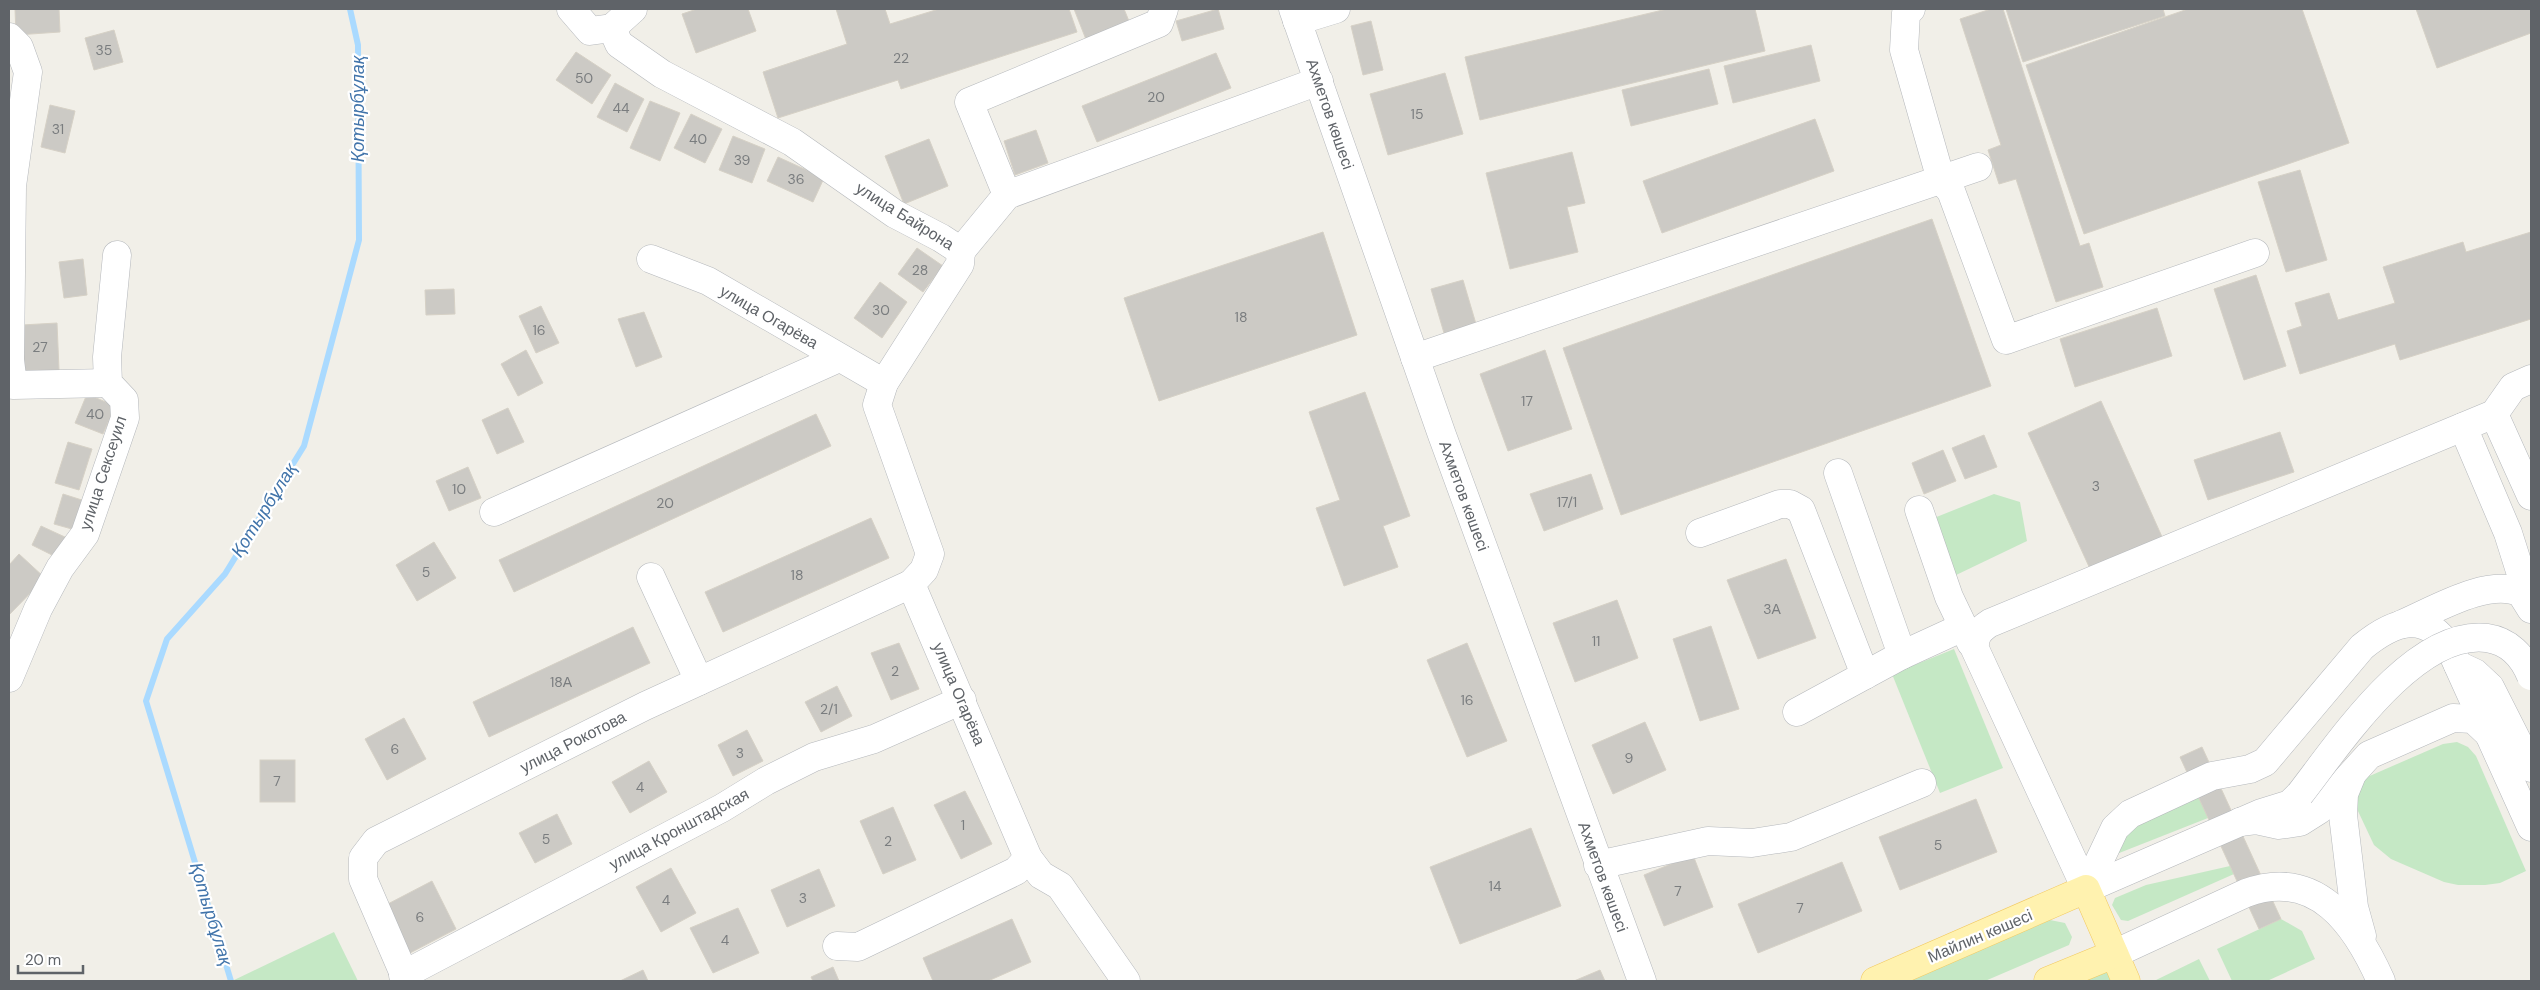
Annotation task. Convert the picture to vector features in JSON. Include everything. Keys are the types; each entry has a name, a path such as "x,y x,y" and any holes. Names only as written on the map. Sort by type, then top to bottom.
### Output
{"main road":[{"path":"2086,889 2126,981"},
{"name":"Майлин көшесі","path":"1875,981 2086,889"},
{"path":"2048,981 2114,954"}],"street":[{"path":"571,9 590,31 612,28 633,9"},
{"path":"1164,9 1159,23 969,102 1007,195 1319,81"},
{"path":"1295,15 1336,9"},
{"path":"1910,9 1906,13 1904,50 1941,180 1951,191 2006,340 2255,253"},
{"name":"Ахметов көшесі","path":"1295,15 1415,358 1598,865 1642,981"},
{"name":"улица Байрона","path":"612,28 619,44 662,74 792,142 895,214 941,238 961,251 1007,195"},
{"path":"9,37 19,47 28,72 12,186 10,360 13,385 108,383 107,357 117,255"},
{"path":"1415,358 1978,168"},
{"path":"911,584 924,570 930,554 878,405 884,383 960,264 961,251"},
{"name":"улица Огарёва","path":"651,259 708,281 884,383"},
{"path":"494,512 839,358"},
{"path":"1797,712 1902,655 1969,638 1976,635 1990,623 2494,414 2514,387 2531,379"},
{"name":"улица Сексеуил","path":"9,678 42,601 60,568 85,534 124,418 124,400 108,383"},
{"path":"2494,414 2531,496"},
{"path":"2463,428 2508,532 2531,607"},
{"path":"1838,473 1902,655"},
{"path":"1700,533 1780,504 1790,504 1802,510 1865,675"},
{"path":"1918,510 1949,597 2086,889"},
{"path":"651,577 698,681"},
{"name":"улица Огарёва","path":"911,584 1028,858 1041,876 1060,886 1126,981"},
{"name":"улица Рокотова","path":"405,978 363,879 363,858 376,841 645,706 911,584"},
{"path":"2086,889 2115,828 2130,814 2212,776 2250,769 2265,762 2354,656 2371,640 2397,626 2488,589 2514,590 2525,598 2531,607"},
{"path":"2397,626 2417,623 2431,627 2445,640 2531,827"},
{"path":"2086,889 2240,822 2290,804 2381,692 2436,650 2467,638 2490,639 2511,648 2521,658 2531,676"},
{"path":"2458,665 2475,673 2490,687 2531,768"},
{"name":"улица Кронштадская","path":"405,978 722,808 766,781 814,757 874,739 962,700"},
{"path":"2240,822 2256,820 2279,825 2300,822 2319,810 2369,755 2453,718 2473,719 2489,734"},
{"path":"2354,772 2344,794 2343,815 2356,921 2381,981"},
{"path":"1598,865 1708,841 1752,842 1791,837 1922,783"},
{"path":"837,946 858,947 1016,871 1028,858"},
{"path":"2114,954 2246,893 2262,888 2280,887 2305,891 2323,900 2347,921 2367,949"}],"green space":[{"path":"1994,494 2020,502 2027,541 1954,576 1934,518"},
{"path":"1954,649 2003,768 1940,793 1892,674"},
{"path":"2457,742 2468,747 2476,756 2526,871 2500,883 2458,885 2444,882 2391,859 2374,845 2357,809 2356,802 2365,778 2443,744"},
{"path":"2196,791 2208,818 2104,859 2134,820"},
{"path":"2230,866 2234,874 2128,921 2121,920 2112,905 2115,898 2146,885"},
{"path":"2281,919 2302,931 2315,959 2267,981 2232,981 2217,949"},
{"path":"2050,920 2065,923 2072,937 2069,945 1985,981 1906,981"},
{"path":"334,932 358,981 232,981"},
{"path":"2199,959 2210,981 2154,981"},
{"path":"2107,967 2114,981 2073,981"}],"building":[{"path":"15,9 59,9 60,32 16,35"},
{"path":"697,9 748,9 756,31 696,53 682,14"},
{"path":"836,9 885,9 890,24 939,9 1069,9 1077,32 901,89 898,80 778,118 763,72 847,44"},
{"path":"1074,9 1124,9 1131,26 1087,42"},
{"path":"1218,9 1224,29 1182,41 1176,21"},
{"path":"1667,9 1755,9 1765,51 1480,120 1465,57"},
{"path":"1991,9 2003,9 2080,246 2089,243 2103,287 2056,302 2016,179 1999,184 1988,150 2001,145 1960,19"},
{"path":"2006,9 2163,9 2165,16 2023,62"},
{"path":"2188,9 2302,9 2349,143 2084,234 2026,65"},
{"path":"2416,9 2531,9 2531,33 2437,68"},
{"path":"1371,21 1383,70 1363,75 1351,26"},
{"path":"114,30 123,62 94,70 85,38"},
{"path":"1811,45 1820,81 1733,103 1724,66"},
{"path":"576,52 611,75 592,104 556,80"},
{"path":"1216,53 1231,88 1097,142 1082,106"},
{"path":"1709,69 1718,104 1631,126 1622,90"},
{"path":"1445,73 1463,134 1388,155 1370,94"},
{"path":"615,83 644,99 627,132 597,117"},
{"path":"650,101 680,113 660,161 630,148"},
{"path":"50,105 75,111 65,153 41,147"},
{"path":"691,114 722,129 705,163 674,148"},
{"path":"1815,119 1834,171 1662,233 1643,181"},
{"path":"1036,130 1048,163 1015,175 1004,141"},
{"path":"733,136 765,149 752,183 719,170"},
{"path":"929,139 948,186 904,204 885,156"},
{"path":"1572,152 1585,203 1567,207 1578,252 1510,269 1486,173"},
{"path":"778,157 824,178 813,202 767,181"},
{"path":"2300,170 2327,260 2286,272 2258,182"},
{"path":"1932,219 1991,386 1621,515 1563,348"},
{"path":"1323,232 1357,335 1159,401 1124,298"},
{"path":"2531,232 2531,319 2400,360 2395,344 2300,374 2287,331 2302,326 2295,303 2329,293 2338,320 2395,303 2383,267 2463,242 2466,252"},
{"path":"917,248 943,266 923,292 898,274"},
{"path":"83,259 87,295 64,298 59,262"},
{"path":"2256,275 2286,366 2244,380 2214,289"},
{"path":"1463,280 1476,324 1444,333 1431,289"},
{"path":"880,282 907,302 882,338 854,318"},
{"path":"454,289 455,314 426,315 425,290"},
{"path":"541,306 559,343 536,353 519,316"},
{"path":"2157,308 2172,356 2075,387 2060,339"},
{"path":"644,312 662,357 636,367 618,319"},
{"path":"57,323 59,370 24,372 22,325"},
{"path":"526,350 543,383 518,396 501,364"},
{"path":"1545,350 1572,429 1508,451 1480,374"},
{"path":"1365,392 1410,516 1383,526 1398,567 1344,586 1316,508 1340,500 1309,412"},
{"path":"87,394 115,406 103,434 75,423"},
{"path":"2101,401 2163,539 2091,571 2028,433"},
{"path":"508,408 524,442 497,454 482,420"},
{"path":"816,414 831,446 514,592 499,560"},
{"path":"2280,432 2294,472 2208,500 2194,460"},
{"path":"1984,435 1997,467 1965,479 1952,448"},
{"path":"68,442 92,449 79,490 55,483"},
{"path":"1943,450 1956,481 1924,494 1912,463"},
{"path":"468,467 481,498 449,511 436,481"},
{"path":"1591,474 1603,509 1544,531 1530,494"},
{"path":"63,494 88,502 79,531 54,524"},
{"path":"871,518 889,558 723,632 705,592"},
{"path":"41,526 67,538 58,558 32,545"},
{"path":"434,542 456,578 417,601 396,565"},
{"path":"19,554 45,578 9,615 9,565"},
{"path":"1786,559 1816,638 1758,659 1727,580"},
{"path":"1617,600 1638,658 1575,682 1553,623"},
{"path":"1711,626 1739,709 1700,721 1673,639"},
{"path":"633,627 650,663 489,737 473,702"},
{"path":"899,643 919,689 891,700 871,653"},
{"path":"1467,643 1507,741 1467,757 1427,660"},
{"path":"837,686 852,716 821,732 805,702"},
{"path":"404,718 426,759 387,780 365,739"},
{"path":"1645,722 1666,770 1613,794 1592,745"},
{"path":"747,730 763,761 733,776 718,745"},
{"path":"2202,747 2281,919 2259,929 2180,757"},
{"path":"260,760 295,760 295,802 260,802"},
{"path":"649,761 667,792 630,813 612,782"},
{"path":"965,791 992,844 961,859 934,805"},
{"path":"1976,799 1997,852 1900,890 1879,837"},
{"path":"893,807 916,860 883,874 860,821"},
{"path":"557,814 572,844 535,863 519,833"},
{"path":"1531,828 1561,906 1460,944 1430,867"},
{"path":"1693,855 1713,907 1664,926 1644,875"},
{"path":"1842,862 1862,911 1758,953 1738,904"},
{"path":"671,868 696,913 661,932 636,887"},
{"path":"819,869 835,906 787,927 771,890"},
{"path":"432,881 456,929 408,954 384,906"},
{"path":"738,908 759,953 713,973 690,928"},
{"path":"1012,919 1031,962 988,981 933,981 923,958"},
{"path":"833,967 839,981 813,981 811,977"},
{"path":"643,970 648,981 620,981"},
{"path":"1600,970 1605,981 1574,981"}],"waterway":[{"name":"Қотырбұлақ","path":"231,981 146,701 167,639 225,574 304,446 359,240 358,45 350,9"}]}
